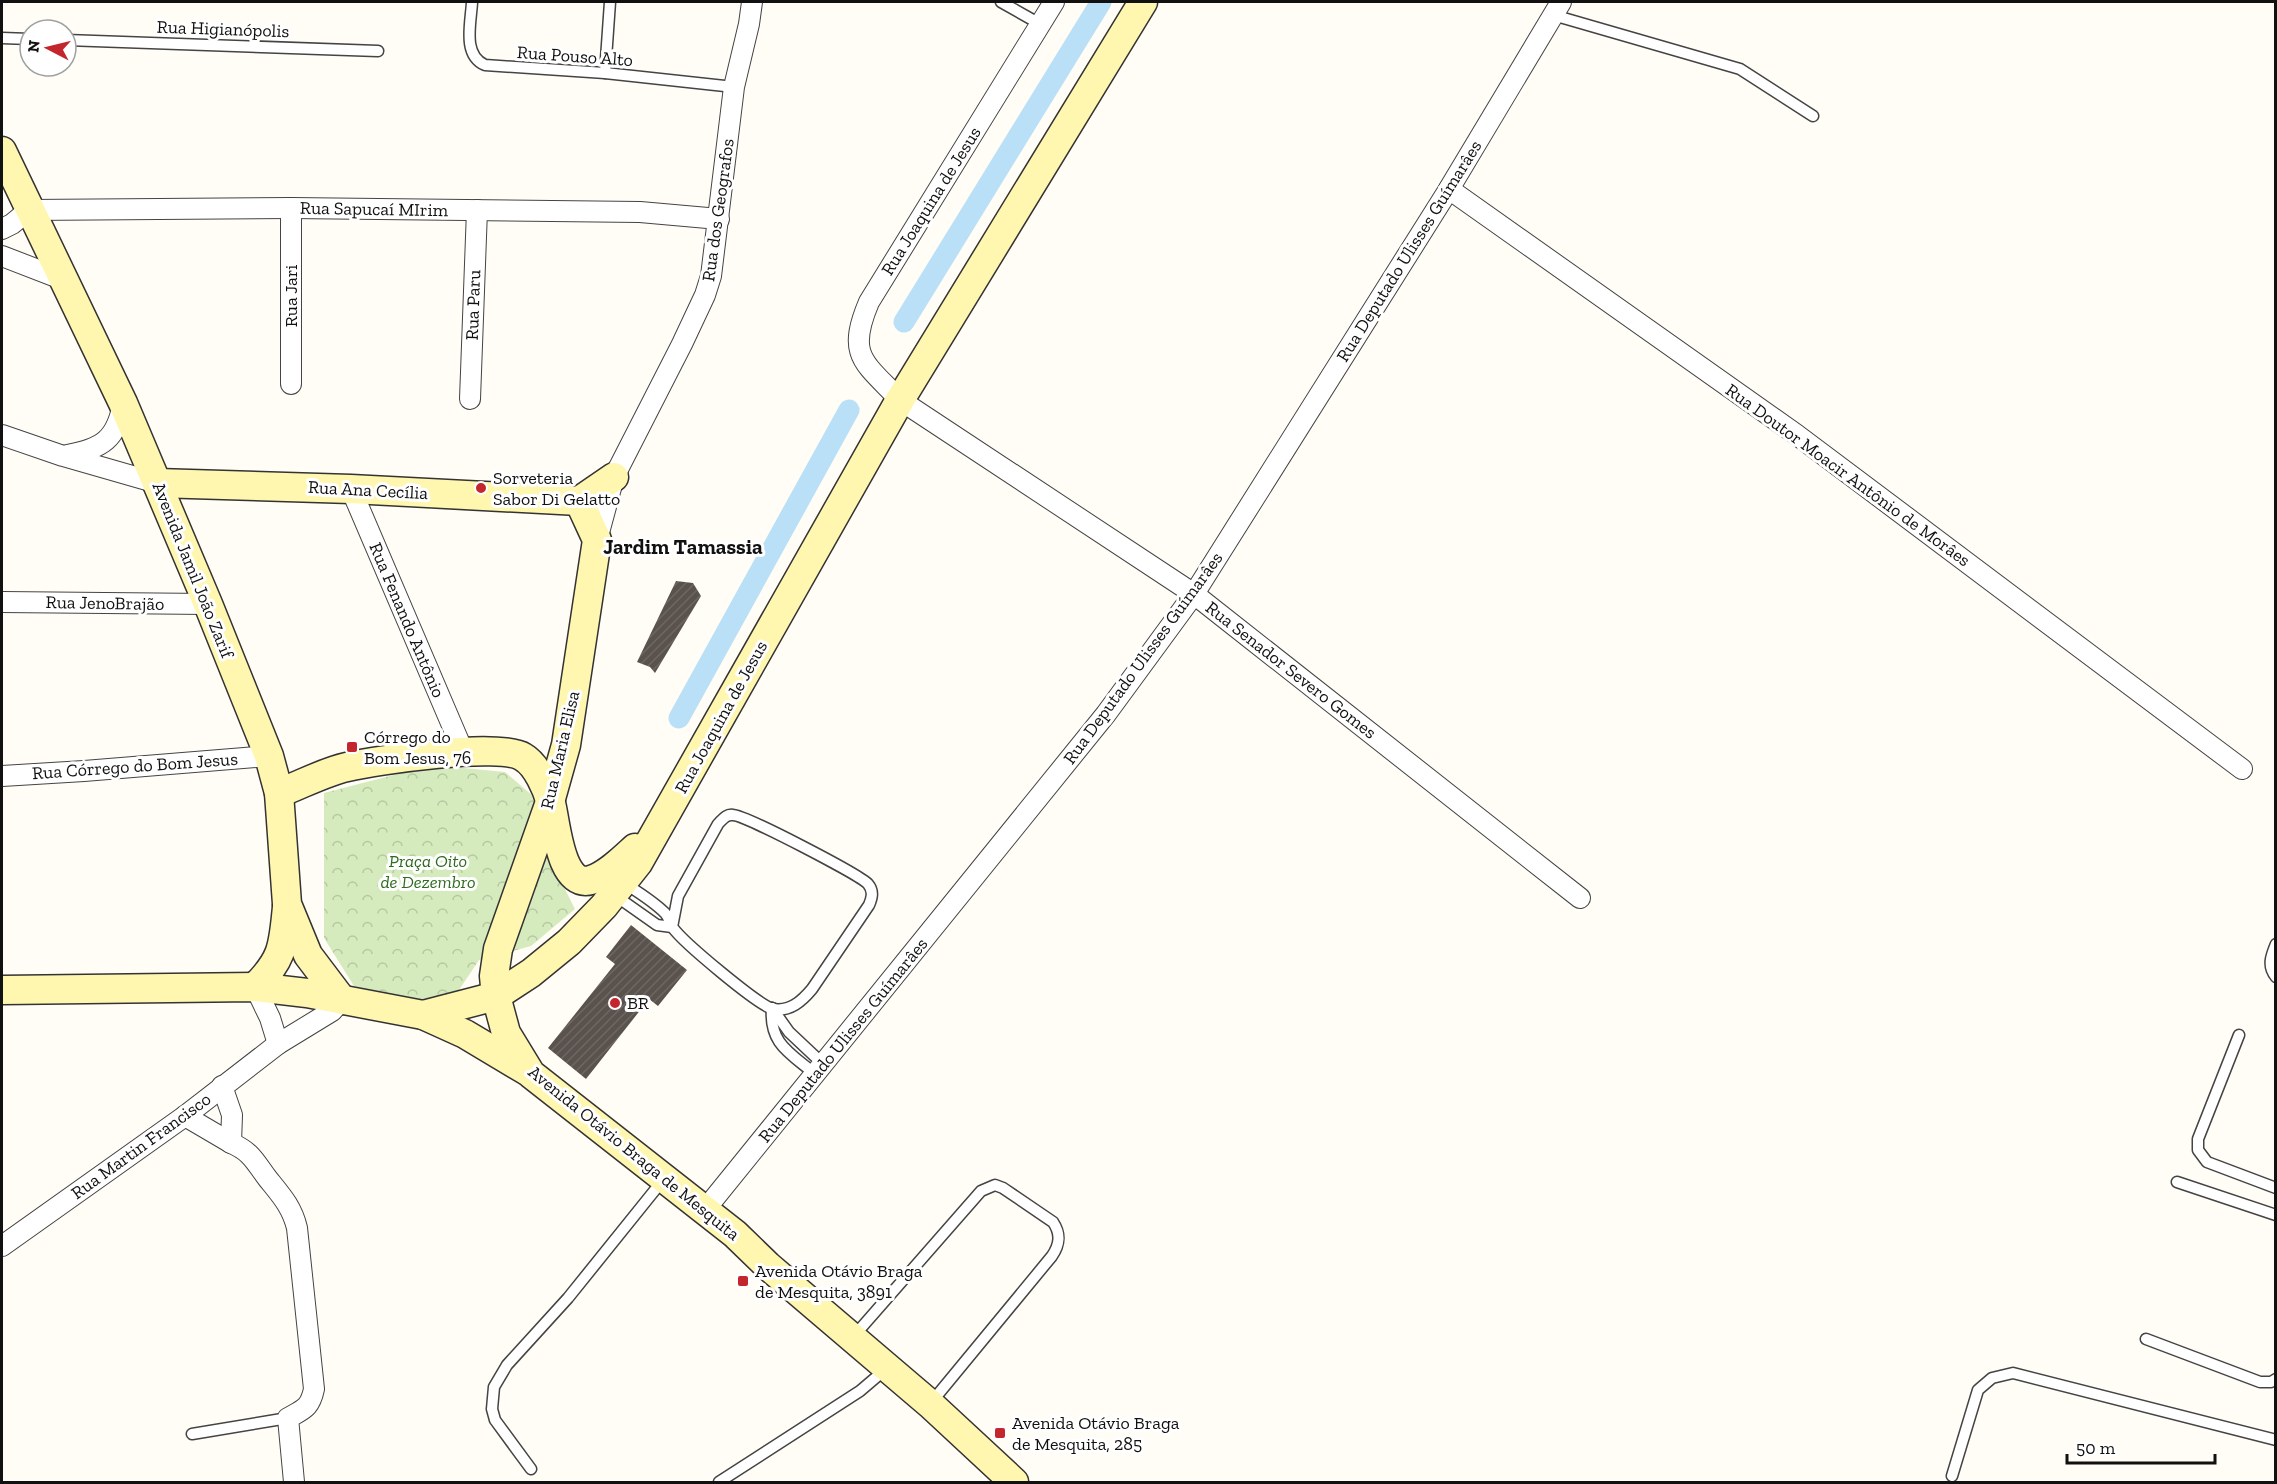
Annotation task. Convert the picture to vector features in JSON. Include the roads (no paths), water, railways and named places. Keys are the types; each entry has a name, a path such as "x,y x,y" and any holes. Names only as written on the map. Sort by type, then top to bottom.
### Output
{"main road":[{"name":"Rua Joaquina de Jesus","path":"423,1015 496,996 531,973 568,942 638,863 900,400 1143,2"},
{"name":"Avenida Jamil João Zarif","path":"2,151 123,403 269,756 279,794 287,904 308,956 342,1000"},
{"path":"597,540 579,501 614,477"},
{"name":"Rua Ana Cecília","path":"157,483 351,489 579,501"},
{"name":"Rua Maria Elisa","path":"496,996 494,976 498,949 550,802 566,745 597,540"},
{"path":"279,794 346,767 463,751 497,751 523,757 543,784 550,802 566,866 574,877 590,880 602,874 658,829"},
{"path":"255,987 276,964 281,948 287,904"},
{"path":"2,990 255,987 342,1000 423,1015 465,1034 531,1074"},
{"name":"Avenida Otávio Braga de Mesquita","path":"496,996 506,1033 531,1074 735,1234 768,1266 930,1404 1013,1482"}],"street":[{"name":"Rua dos Geografos","path":"597,540 614,477 682,344 705,295 711,276 734,87 752,2"},
{"name":"Rua Joaquina de Jesus","path":"900,400 860,353 857,341 860,323 868,302 1054,2"},
{"name":"Rua Deputado Ulisses Guímarâes","path":"704,1211 1106,714 1194,594 1449,189 1557,8"},
{"name":"Rua Doutor Moacir Antônio de Morâes","path":"1449,189 1797,435 2242,769"},
{"name":"Rua Sapucaí MIrim","path":"29,210 291,208 640,212 719,219"},
{"name":"Rua Jari","path":"291,208 291,384"},
{"path":"2,229 29,210"},
{"name":"Rua Paru","path":"470,399 477,210"},
{"path":"2,256 64,280"},
{"name":"Rua Senador Severo Gomes","path":"900,400 1194,594 1580,898"},
{"path":"63,456 96,448 108,440 117,427 123,403"},
{"path":"2,435 63,456 157,483"},
{"name":"Rua Fenando Antônio","path":"351,489 463,751"},
{"name":"Rua JenoBrajão","path":"2,602 208,604"},
{"name":"Rua Córrego do Bom Jesus","path":"2,776 269,756"},
{"path":"255,987 270,1018 278,1044"},
{"name":"Rua Martin Francisco","path":"2,1246 185,1116 278,1044 332,1011 342,1000"},
{"path":"222,1086 232,1115 231,1143"},
{"path":"185,1116 243,1148 253,1157 294,1213 314,1389 312,1400 306,1408 288,1418 294,1482"}],"lane":[{"name":"Rua Pouso Alto","path":"472,2 470,48 477,62 495,67 605,73 734,87"},
{"path":"605,73 610,2"},
{"path":"1001,2 1040,24"},
{"path":"1557,8 1740,69 1813,116"},
{"path":"2,38 18,39"},
{"name":"Rua Higianópolis","path":"78,40 378,51"},
{"path":"618,888 667,914 672,927 723,974 755,999 772,1008 782,1009 792,1007 803,1000 812,989 869,906 872,889 867,882 766,828 732,814 724,817 718,824 678,896 672,927"},
{"path":"618,888 657,925 672,927"},
{"path":"2276,944 2270,959 2271,972 2276,977"},
{"path":"772,1008 819,1069"},
{"path":"2239,1035 2198,1139 2198,1150 2207,1162 2276,1188"},
{"path":"531,1469 495,1420 492,1409 494,1387 507,1365 568,1298 664,1179"},
{"path":"2176,1182 2276,1215"},
{"path":"853,1337 981,1191 995,1185 1003,1188 1053,1222 1059,1239 1058,1248 930,1404"},
{"path":"2146,1339 2260,1382 2271,1382 2276,1379"},
{"path":"719,1482 860,1391 888,1368"},
{"path":"1952,1476 1978,1390 1992,1378 2013,1373 2276,1440"},
{"path":"192,1434 288,1418"}],"waterway":[{"path":"904,322 1101,2"},
{"path":"679,718 849,410"}],"place":[{"name":"Sorveteria Sabor Di Gelatto","path":"481,488"},
{"name":"Córrego do Bom Jesus, 76","path":"352,747"},
{"name":"BR","path":"615,1003"},
{"name":"Avenida Otávio Braga de Mesquita, 3891","path":"743,1281"},
{"name":"Avenida Otávio Braga de Mesquita, 285","path":"1000,1433"}],"district":[{"name":"Jardim Tamassia","path":"683,546"}],"park label":[{"name":"Praça Oito de Dezembro","path":"428,871"}]}
